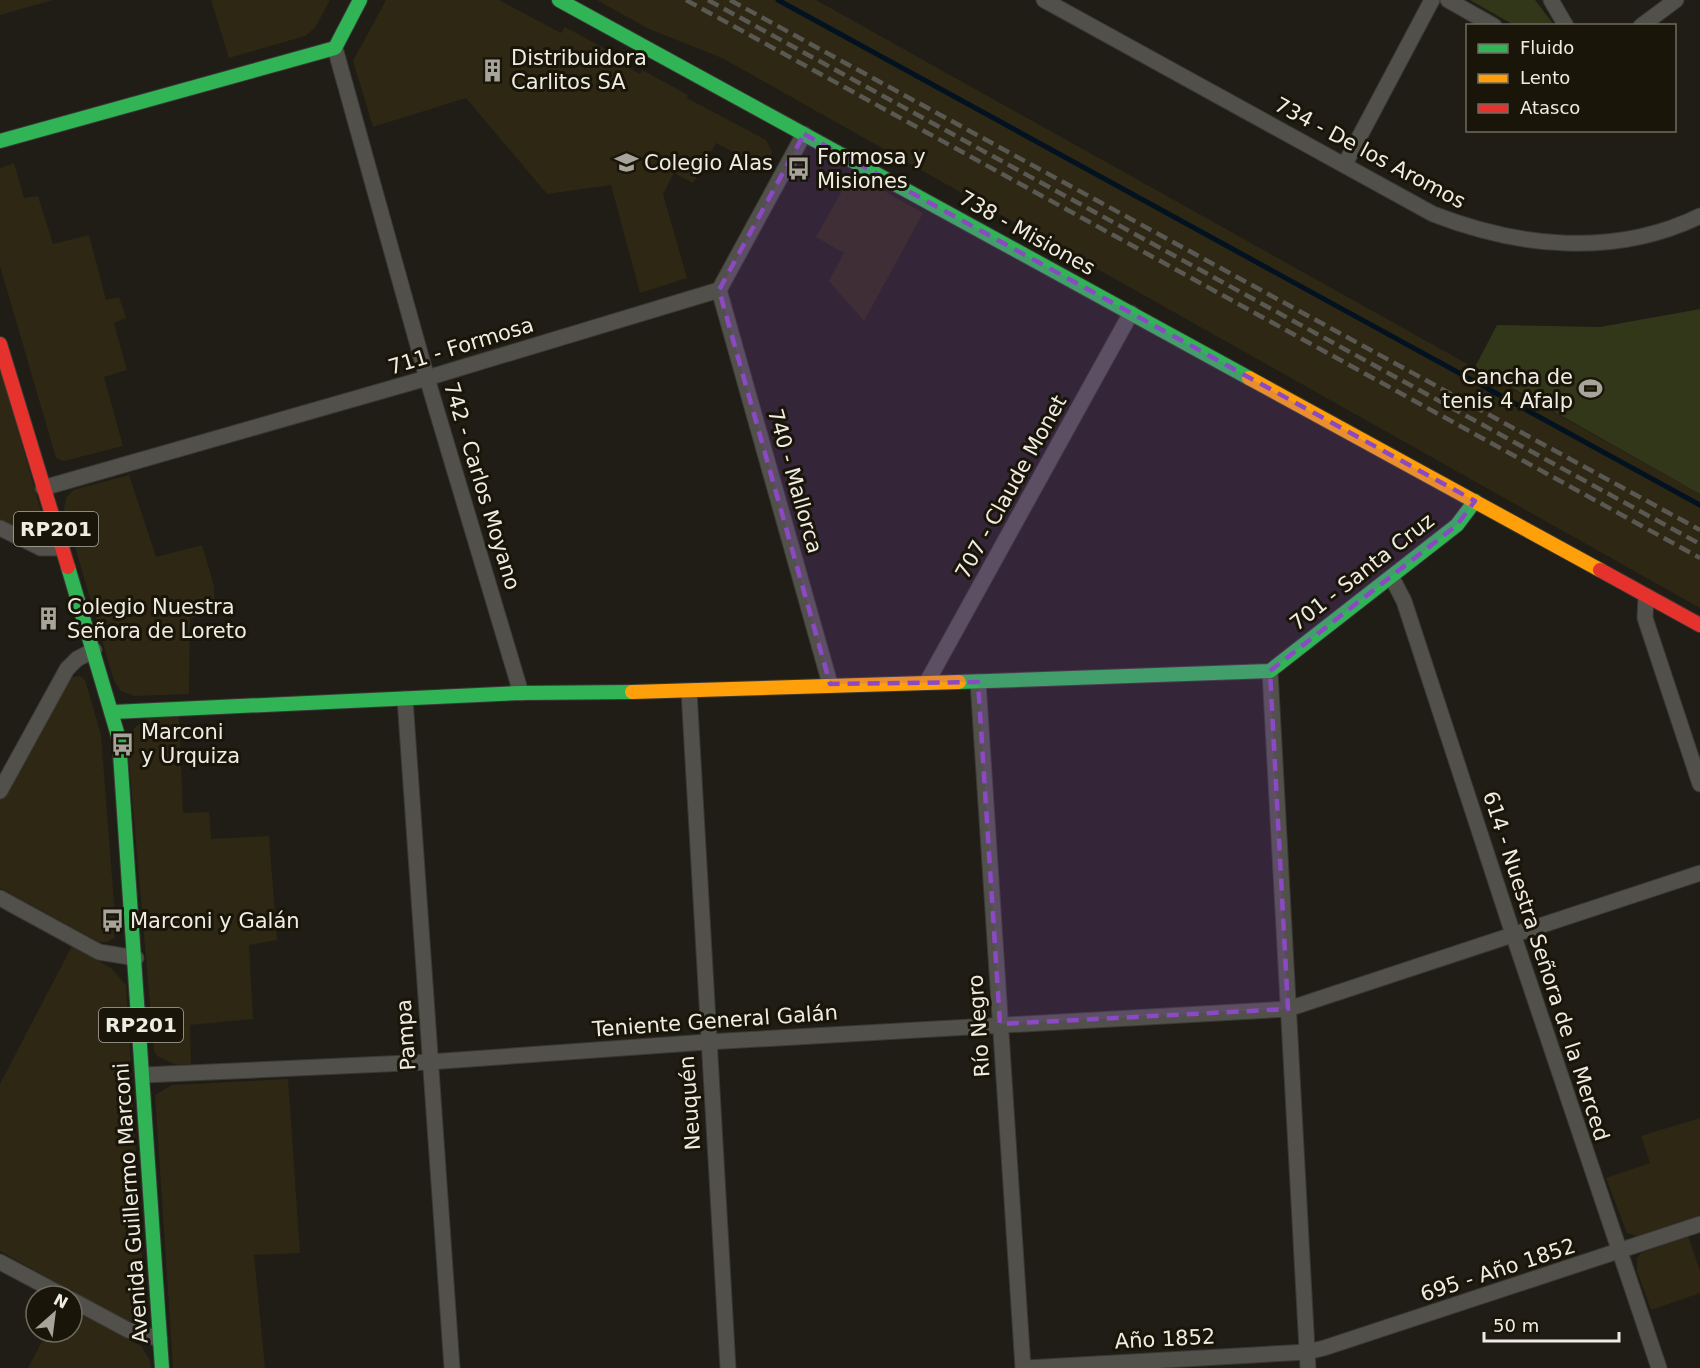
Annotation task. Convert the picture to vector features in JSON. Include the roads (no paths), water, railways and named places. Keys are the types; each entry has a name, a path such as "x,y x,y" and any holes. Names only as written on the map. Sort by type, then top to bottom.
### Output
{"street":[{"path":"0,141 335,48 360,0"},
{"name":"738 - Misiones","path":"559,0 1700,625"},
{"name":"734 - De los Aromos","path":"1044,0 1433,214 1476,231 1508,238 1574,244 1608,242 1669,228 1700,216"},
{"path":"1345,164 1432,0"},
{"path":"1448,0 1490,24"},
{"path":"1551,0 1565,24"},
{"path":"1644,24 1676,0"},
{"name":"742 - Carlos Moyano","path":"335,48 428,378 521,693"},
{"path":"719,290 804,134"},
{"name":"711 - Formosa","path":"43,488 428,378 719,290"},
{"name":"740 - Mallorca","path":"719,290 830,684"},
{"name":"707 - Claude Monet","path":"927,682 1131,313"},
{"name":"RP201","path":"0,344 113,712"},
{"name":"701 - Santa Cruz","path":"1270,671 1392,578 1456,525 1475,501"},
{"path":"0,528 41,548 62,548"},
{"name":"614 - Nuestra Señora de la Merced","path":"1392,578 1404,602 1659,1368"},
{"path":"1646,596 1646,618 1700,784"},
{"path":"0,791 67,669 77,659 94,650"},
{"path":"113,712 521,693 689,691 830,684 978,682 1270,671 1308,1368"},
{"name":"Río Negro","path":"978,682 1024,1368"},
{"name":"Neuquén","path":"689,691 707,1041 728,1368"},
{"name":"Pampa","path":"405,699 452,1368"},
{"name":"Avenida Guillermo Marconi","path":"113,712 119,739 136,958 162,1368"},
{"name":"Teniente General Galán","path":"144,1075 429,1062 707,1041 1288,1008 1700,873"},
{"path":"0,898 99,952 136,958"},
{"name":"695 - Año 1852","path":"1307,1352 1620,1252 1700,1224"},
{"path":"0,1262 41,1284"},
{"path":"84,1306 134,1333 160,1339"},
{"name":"Año 1852","path":"1024,1368 1307,1352"}],"waterway":[{"path":"778,0 1700,505"}],"railway":[{"path":"686,0 1700,558"},
{"path":"708,0 1700,544"},
{"path":"730,0 1700,530"}],"place":[{"name":"Distribuidora Carlitos SA","path":"493,70"},
{"name":"Colegio Alas","path":"626,163"},
{"name":"Formosa y Misiones","path":"799,169"},
{"name":"Cancha de tenis 4 Afalp","path":"1591,389"},
{"name":"Colegio Nuestra Señora de Loreto","path":"49,619"},
{"name":"Marconi y Urquiza","path":"123,744"},
{"name":"Marconi y Galán","path":"112,921"}]}
